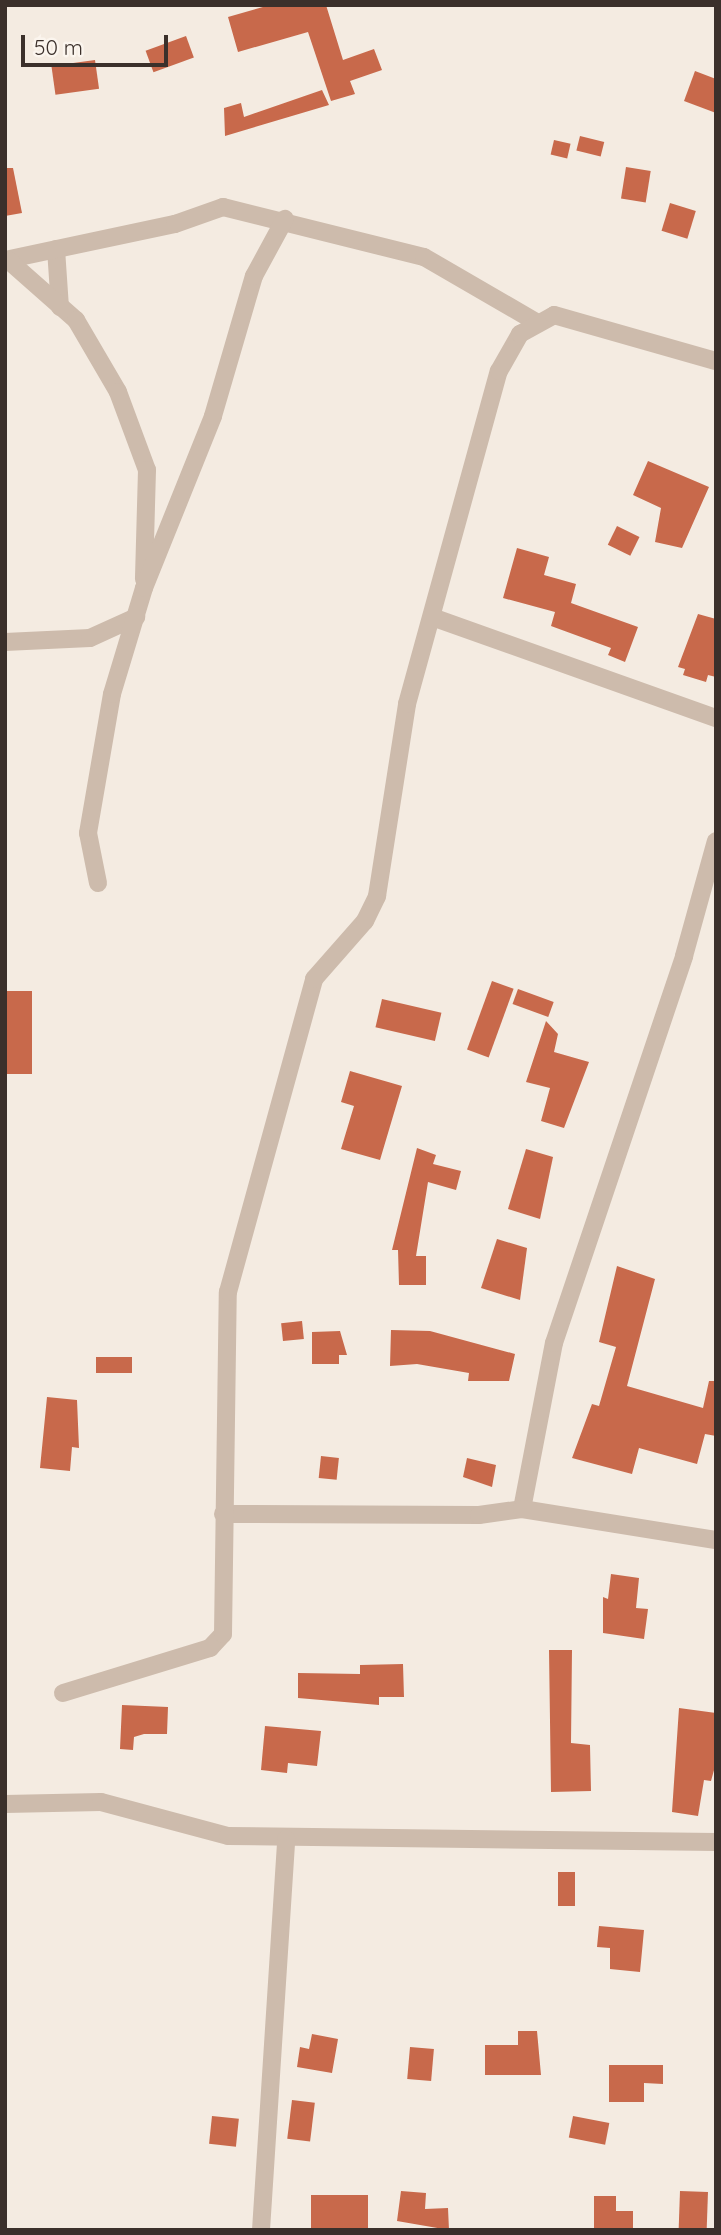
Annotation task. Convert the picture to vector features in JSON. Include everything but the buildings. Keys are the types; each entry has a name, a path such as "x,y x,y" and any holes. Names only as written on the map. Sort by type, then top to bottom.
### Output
{"street":[{"path":"7,260 223,207 285,219 425,257 536,322 572,316 716,361"},
{"path":"98,883 88,833 93,791 144,588 213,416 254,276 285,219"},
{"path":"56,249 60,307"},
{"path":"7,260 76,320 118,392 147,470 144,588"},
{"path":"63,1693 210,1648 223,1634 228,1612 223,1514 228,1292 314,979 365,921 377,896 407,704 499,371 536,322"},
{"path":"5,642 90,638 136,617"},
{"path":"432,617 716,718"},
{"path":"522,1509 554,1343 684,956 716,841"},
{"path":"223,1514 479,1515 522,1509 716,1540"},
{"path":"5,1804 101,1802 228,1836 286,1839 716,1842"},
{"path":"261,2230 286,1839"}]}
